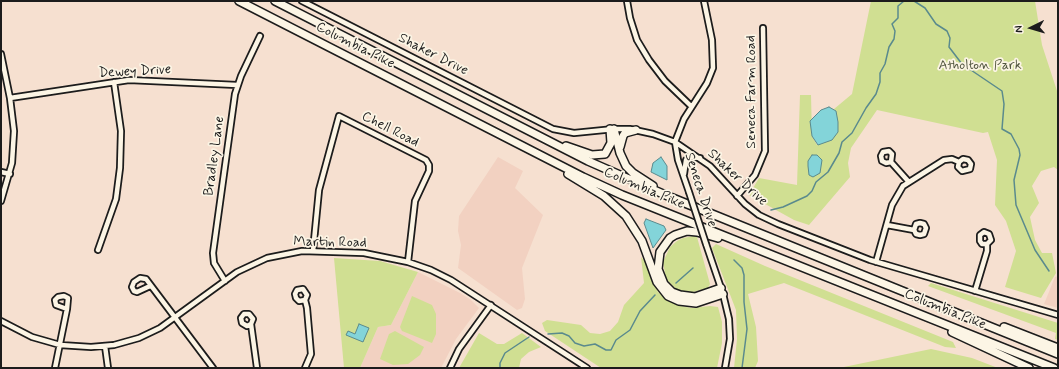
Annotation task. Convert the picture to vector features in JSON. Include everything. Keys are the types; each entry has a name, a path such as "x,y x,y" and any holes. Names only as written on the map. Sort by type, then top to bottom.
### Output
{"highway":[{"name":"Columbia Pike","path":"240,1 511,141 622,195 1054,368"},
{"name":"Columbia Pike","path":"275,1 594,164 670,197 908,292 1058,354"},
{"path":"540,137 592,155 601,156 610,148 612,129"},
{"path":"612,129 626,166 633,174 670,197"},
{"path":"620,153 619,143 625,133 636,130"},
{"path":"511,141 604,196 621,210 632,223 642,242 657,282 668,296 679,301 696,303 722,291"},
{"path":"722,291 690,297 676,294 668,288 659,274 658,263 660,252 670,238 681,233 697,232 762,251"},
{"path":"855,288 1029,368"},
{"path":"908,292 1058,348"}],"street":[{"name":"Shaker Drive","path":"302,1 553,129 574,133 612,129 636,130 675,142 701,158 751,209 772,222 876,262 1058,315"},
{"path":"627,1 630,18 637,40 648,60 665,81 691,106"},
{"name":"Seneca Drive","path":"704,1 712,40 713,68 708,82 691,106 675,142 684,178 722,291 730,328 725,368"},
{"name":"Seneca Farm Road","path":"737,196 755,175 765,151 763,28"},
{"name":"Bradley Lane","path":"225,281 214,263 213,253 237,85 260,36"},
{"path":"1,54 10,98 14,138 10,174 1,201"},
{"name":"Dewey Drive","path":"10,98 114,82 181,81 237,85"},
{"path":"98,250 116,199 120,168 121,131 114,82"},
{"name":"Chell Road","path":"313,251 319,190 339,116 426,160 430,165 429,171 415,201 408,262"},
{"path":"684,178 684,166 686,160 691,157 701,158"},
{"path":"876,262 896,195 908,181 944,160 952,159 959,162"},
{"path":"891,162 908,181"},
{"path":"1,172 10,174"},
{"path":"886,225 914,230"},
{"path":"975,291 987,251 986,244"},
{"name":"Martin Road","path":"1,321 32,337 60,345 86,347 105,346 139,338 176,318 246,267 266,258 290,252 313,251 364,253 408,262 431,270 451,280 588,368"},
{"path":"150,286 213,368"},
{"path":"305,300 311,354 305,368"},
{"path":"450,368 462,345 491,306"},
{"path":"55,368 67,309"},
{"path":"251,324 257,368"},
{"path":"105,346 108,368"}],"shaded area":[{"path":"498,157 523,171 515,188 543,215 522,268 525,299 522,308 517,310 458,268 461,245 458,231 459,216"},
{"path":"418,272 460,293 471,300 479,308 456,339 441,368 360,368 378,327 391,325"},
{"path":"1058,276 1058,308 1044,304 1055,277"}],"green space":[{"name":"Atholton Park","path":"871,1 1035,1 1042,45 1058,94 1058,170 1054,167 1041,171 1032,186 1039,203 1030,217 1035,240 1042,253 1052,253 1056,273 1041,298 1005,287 1016,251 1006,221 995,205 997,160 988,132 983,133 877,110 851,148 848,163 850,177 809,225 794,220 749,195 759,178 797,185 800,95 811,95 812,136 817,145 831,140 838,132 838,122 834,109 852,94"},
{"path":"694,236 697,237 710,284 708,288 689,293 676,289 666,279 663,262 670,247 677,241"},
{"path":"716,244 765,266 953,342 956,348 945,347 784,283 748,294 756,327 758,361 755,368 734,368 737,339 736,310 712,248"},
{"path":"641,257 646,262 658,292 669,301 680,306 692,308 710,306 718,307 722,322 722,343 717,368 601,368 545,331 542,323 547,320 581,325 590,333 600,334 610,331 618,322 624,305 644,283"},
{"path":"334,258 380,261 418,272 391,325 378,327 360,368 344,368"},
{"path":"931,283 1058,323 1058,340 1055,339 1056,333 928,286"},
{"path":"412,296 432,305 436,314 436,334 432,343 402,331 400,327"},
{"path":"395,331 424,347 420,355 408,364 393,365 380,359 389,334"},
{"path":"479,333 497,344 504,344 522,333 541,347 529,352 521,359 519,368 459,368"},
{"path":"931,349 972,358 998,368 839,368"}],"water":[{"path":"829,107 836,111 838,132 832,140 818,145 812,136 810,121 821,110"},
{"path":"812,155 817,155 822,160 820,173 813,177 809,175 808,166 808,161"},
{"path":"661,157 667,166 667,180 651,172 653,163"},
{"path":"646,219 664,226 666,230 653,248 644,223"},
{"path":"359,324 369,328 363,342 346,335 348,331 355,334"}],"waterway":[{"path":"771,210 783,207 807,196 812,191 816,182 828,172 839,153 842,142 852,133 876,94 880,82 880,73 885,64 889,47 894,39 895,31 892,24 898,18 898,6 904,1"},
{"path":"914,1 925,8 936,24 947,31 950,38 949,47 962,64 1002,91 1004,104 1002,129 1011,134 1019,149 1020,155 1014,180 1016,205 1035,250 1049,271"},
{"path":"734,260 742,268 744,275 744,302 747,329 742,368"},
{"path":"676,283 693,268"},
{"path":"548,334 562,333 569,336 575,343 584,346 595,344 606,350 611,350 616,340 630,330 640,311 655,295"},
{"path":"500,368 500,363 505,353 529,337"}]}
